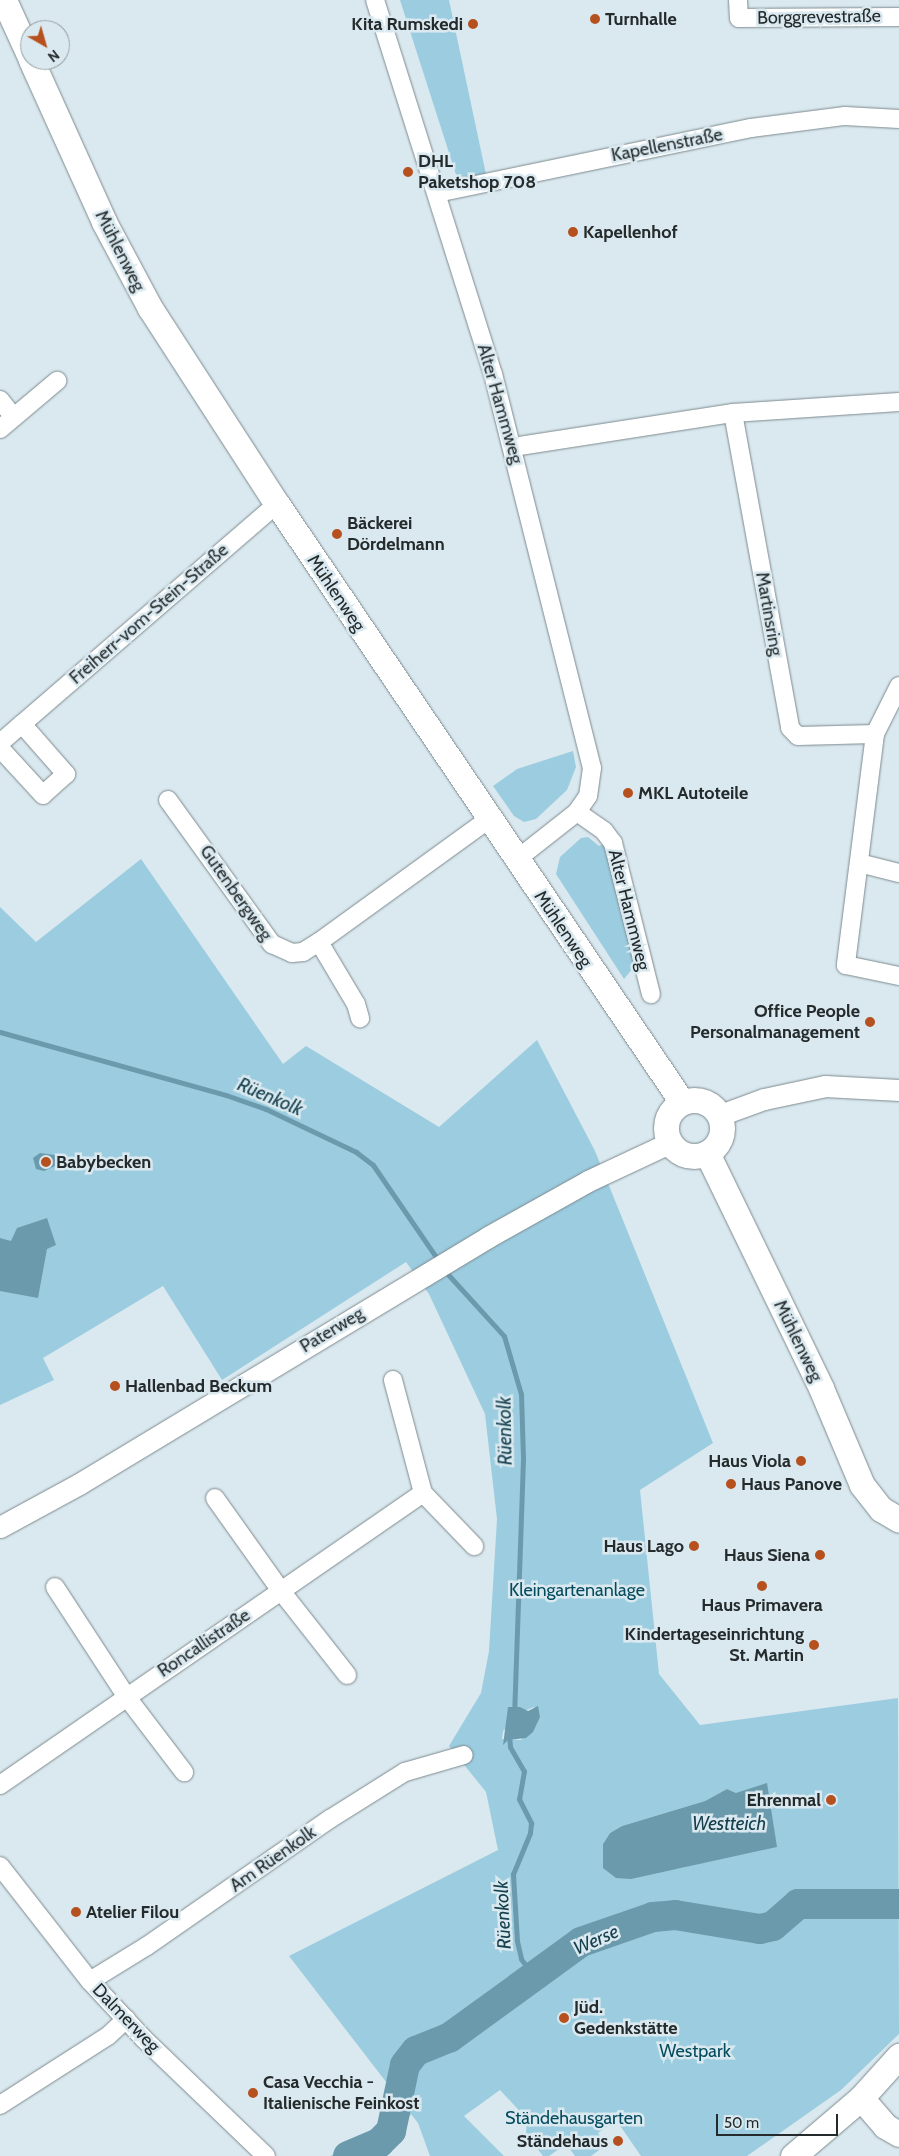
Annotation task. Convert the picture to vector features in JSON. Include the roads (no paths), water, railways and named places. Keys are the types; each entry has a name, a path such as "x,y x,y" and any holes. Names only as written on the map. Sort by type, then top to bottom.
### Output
{"main road":[{"name":"Mühlenweg","path":"4,0 20,34"},
{"name":"Mühlenweg","path":"36,70 104,222 150,308 276,504 682,1102"},
{"path":"700,1100 715,1108 720,1116 720,1139 708,1153 683,1154 669,1143 665,1124 674,1107 682,1102 700,1100"},
{"name":"Mühlenweg","path":"708,1153 821,1388 862,1485 875,1503 899,1520"},
{"path":"793,2156 861,2098 899,2056"},
{"path":"861,2098 884,2126 899,2134"}],"street":[{"name":"Alter Hammweg","path":"375,0 437,193 512,447 592,768 588,796 577,812 516,860"},
{"name":"Borggrevestraße","path":"738,0 739,18 899,16"},
{"name":"Kapellenstraße","path":"437,193 751,128 845,116 899,119"},
{"path":"0,430 57,381"},
{"path":"0,400 14,417"},
{"path":"512,447 734,413 899,402"},
{"name":"Martinsring","path":"734,413 790,728 798,736 875,734"},
{"name":"Freiherr-vom-Stein-Straße","path":"0,743 276,504"},
{"path":"899,686 875,734 846,965 899,976"},
{"path":"0,748 43,795 66,774 22,724"},
{"name":"Gutenbergweg","path":"168,800 272,944 292,953 303,952 319,942 489,819"},
{"name":"Alter Hammweg","path":"577,812 604,831 613,843 651,994"},
{"path":"859,863 899,873"},
{"path":"319,942 356,1004 360,1018"},
{"path":"720,1116 764,1099 824,1086 899,1090"},
{"name":"Paterweg","path":"0,1526 79,1484 469,1248 588,1181 669,1143"},
{"path":"393,1380 423,1493 474,1546"},
{"name":"Roncallistraße","path":"0,1785 126,1696 423,1493"},
{"path":"215,1498 281,1591 347,1675"},
{"path":"55,1587 126,1696 184,1772"},
{"name":"Am Rüenkolk","path":"90,1981 148,1946 330,1819 405,1772 464,1755"},
{"name":"Dalmerweg","path":"0,1866 90,1981 126,2019 266,2156"},
{"path":"0,2105 108,2036 126,2019"}],"water":[{"name":"Babybecken","path":"40,1153 55,1155 58,1161 55,1166 44,1171 36,1169 33,1158"},
{"path":"47,1218 56,1245 47,1249 38,1298 0,1291 0,1238 11,1241 17,1228"},
{"path":"538,1706 540,1717 533,1732 526,1738 508,1740 503,1745 508,1707 520,1707 528,1711"},
{"name":"Westteich","path":"767,1783 777,1847 631,1879 616,1878 603,1868 603,1844 610,1833 622,1826 705,1801 727,1789 736,1793"}],"waterway":[{"name":"Rüenkolk","path":"0,1032 226,1095 266,1109 356,1152 373,1165 438,1260"},
{"name":"Rüenkolk","path":"444,1270 504,1336 521,1394 523,1459 514,1712"},
{"name":"Rüenkolk","path":"509,1735 510,1747 524,1771 519,1799 531,1823 530,1833 513,1874 517,1941 521,1959 533,1975"},
{"name":"Werse","path":"348,2156 379,2143 391,2131 405,2065 416,2051 449,2038 581,1942 653,1917 675,1915 760,1929 773,1926 798,1904 899,1904"}],"place":[{"name":"Turnhalle","path":"595,19"},
{"name":"Kita Rumskedi","path":"473,24"},
{"name":"DHL Paketshop 708","path":"408,172"},
{"name":"Kapellenhof","path":"573,232"},
{"name":"Bäckerei Dördelmann","path":"337,534"},
{"name":"MKL Autoteile","path":"628,793"},
{"name":"Office People Personalmanagement","path":"870,1022"},
{"name":"Babybecken","path":"46,1162"},
{"name":"Hallenbad Beckum","path":"115,1386"},
{"name":"Haus Viola","path":"801,1461"},
{"name":"Haus Panove","path":"731,1484"},
{"name":"Haus Lago","path":"694,1546"},
{"name":"Haus Siena","path":"820,1555"},
{"name":"Haus Primavera","path":"762,1586"},
{"name":"Kindertageseinrichtung St. Martin","path":"814,1645"},
{"name":"Ehrenmal","path":"831,1800"},
{"name":"Atelier Filou","path":"76,1912"},
{"name":"Jüd. Gedenkstätte","path":"564,2018"},
{"name":"Casa Vecchia - Italienische Feinkost","path":"253,2093"},
{"name":"Ständehaus","path":"618,2141"}],"park label":[{"name":"Kleingartenanlage","path":"577,1590"},
{"name":"Westpark","path":"695,2051"},
{"name":"Ständehausgarten","path":"574,2118"}]}
